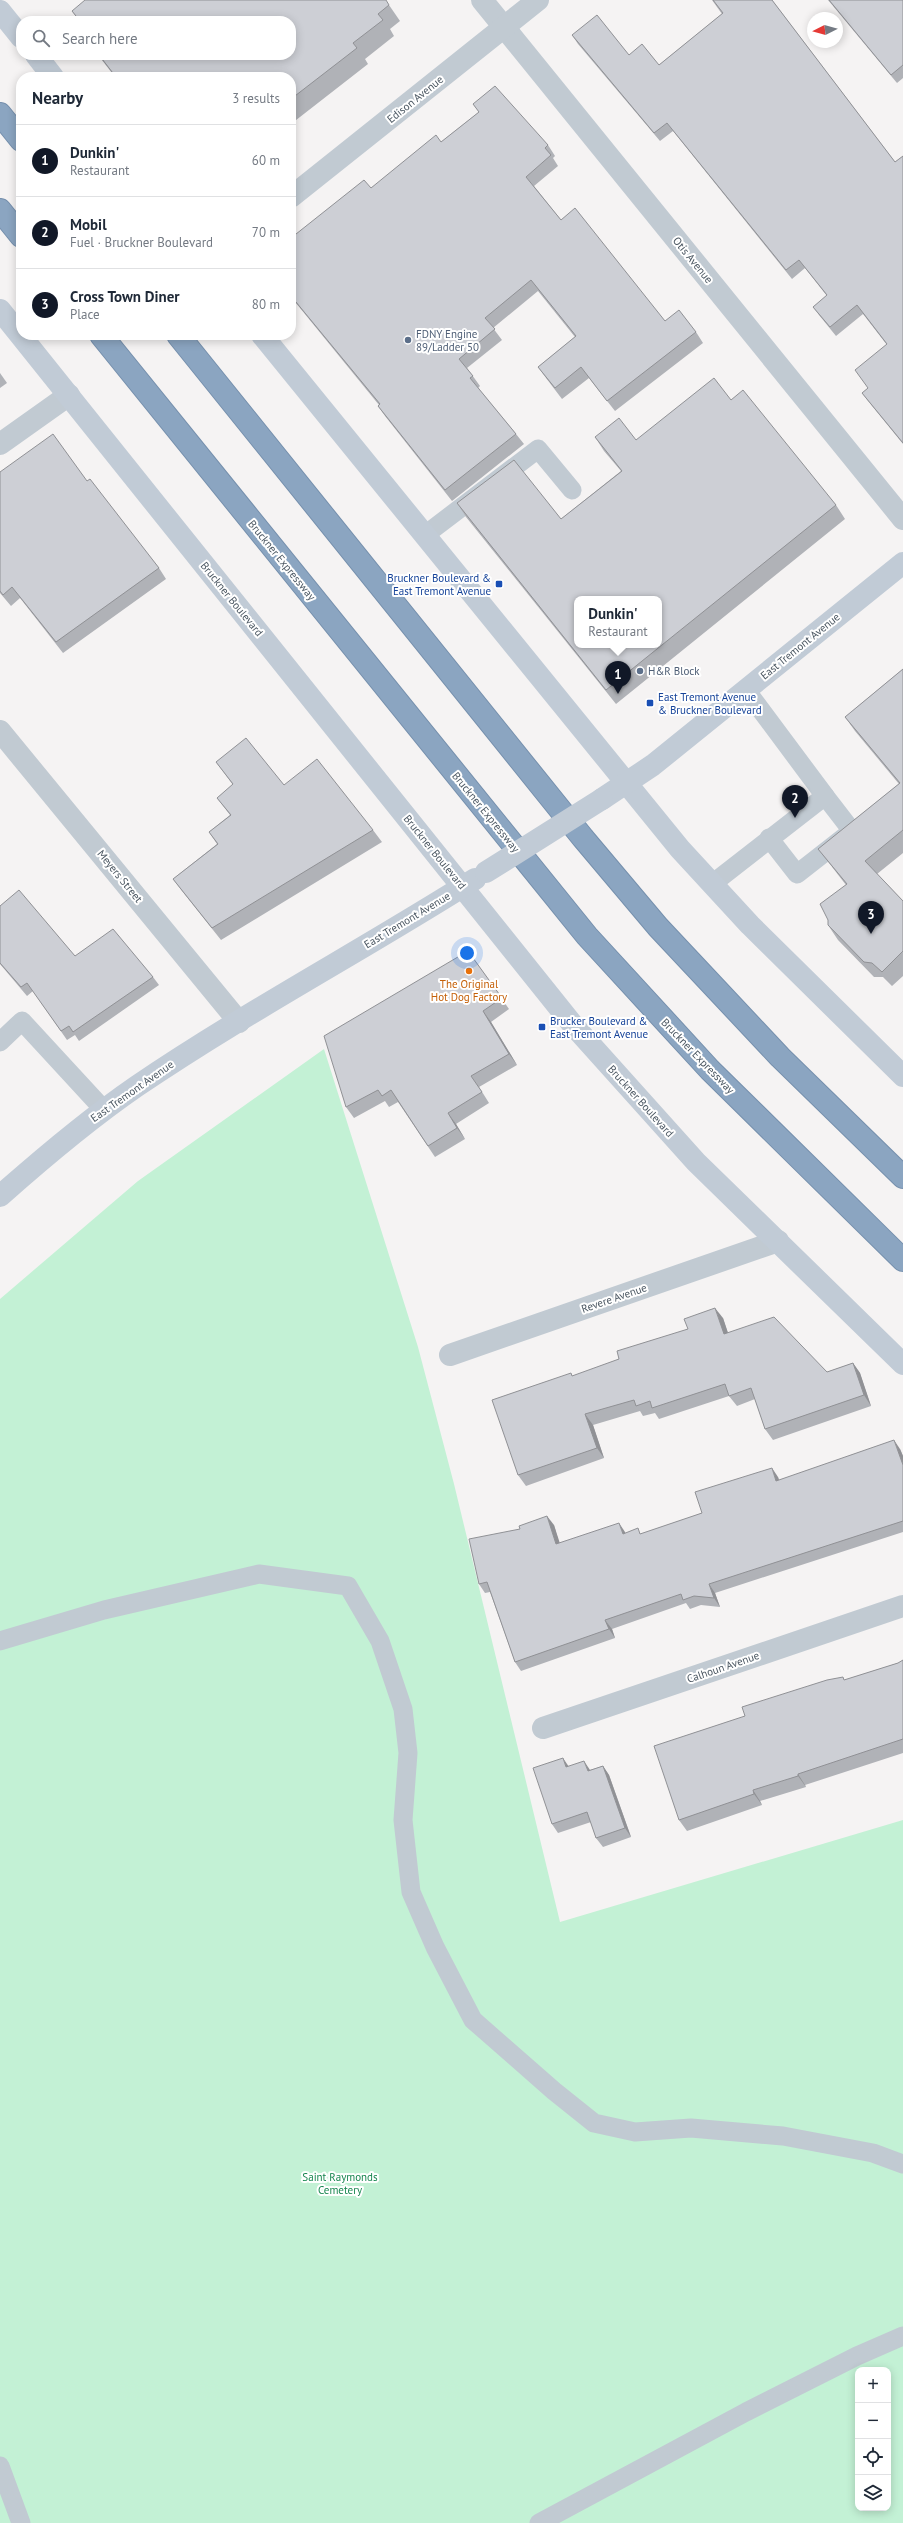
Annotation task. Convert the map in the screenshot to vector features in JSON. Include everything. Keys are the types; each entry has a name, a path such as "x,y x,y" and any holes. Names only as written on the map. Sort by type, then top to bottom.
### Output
{"highway":[{"path":"0,114 16,134"},
{"path":"0,210 16,230"},
{"name":"Bruckner Expressway","path":"105,340 597,948 710,1070 903,1260"},
{"path":"182,340 582,838 658,927 770,1046 903,1177"}],"main road":[{"path":"0,11 16,31"},
{"path":"40,60 49,72"},
{"name":"Bruckner Boulevard","path":"0,310 16,330"},
{"name":"Bruckner Boulevard","path":"24,340 573,1025 696,1162 778,1240 903,1364"},
{"path":"266,340 626,784 712,884 791,966 903,1076"},
{"name":"East Tremont Avenue","path":"0,1196 104,1110 154,1075 486,872 626,784 653,765 903,563"}],"street":[{"name":"Otis Avenue","path":"482,0 903,519"},
{"name":"Edison Avenue","path":"296,194 538,0"},
{"path":"0,444 69,395"},
{"name":"Meyers Street","path":"0,731 239,1022"},
{"name":"Revere Avenue","path":"450,1355 778,1240"},
{"name":"Calhoun Avenue","path":"543,1728 903,1606"}],"lane":[{"path":"425,535 538,449 572,490"},
{"path":"746,690 852,831 797,874 769,838"},
{"path":"712,884 769,838 825,796"},
{"path":"0,1042 22,1021 104,1110"},
{"path":"0,1641 104,1610 259,1574 348,1586 380,1641 403,1709 408,1753 403,1820 411,1892 435,1947 473,2020 554,2091 594,2123 635,2132 692,2128 783,2136 873,2153 903,2164"},
{"path":"539,2523 569,2516 746,2412 857,2356 903,2336"},
{"path":"0,2466 3,2486 21,2523"}],"green space":[{"name":"Saint Raymonds Cemetery","path":"324,1049 418,1347 454,1484 560,1922 903,1820 903,2523 0,2523 0,1299 138,1181"}],"building":[{"path":"85,0 386,0 389,5 378,14 383,20 353,43 357,48 296,95 296,72 112,72 103,60 296,60 296,16 76,16 72,11"},
{"path":"713,0 772,0 895,162 903,156 903,443 862,393 868,388 855,370 887,344 857,305 830,327 813,307 827,295 799,260 786,270 667,123 654,133 572,35 597,15 629,55 642,44 659,65 723,13"},
{"path":"829,0 903,0 903,65 891,75 843,17 843,12 839,12"},
{"path":"495,86 548,145 545,148 551,155 526,177 561,220 575,208 665,321 679,310 696,332 607,401 581,367 555,388 538,367 576,336 531,280 485,318 495,329 459,359 473,376 470,378 516,434 445,490 378,406 380,404 296,302 296,234 364,180 371,188 436,135 441,142 479,112 473,104"},
{"path":"714,378 731,400 743,390 836,505 662,645 662,596 574,596 574,648 658,648 606,690 457,503 514,460 561,519 622,471 595,437 619,418 636,440"},
{"path":"53,434 87,481 90,479 159,568 56,642 12,587 3,595 0,591 0,472"},
{"path":"903,669 903,830 865,861 903,901 903,951 882,972 872,963 864,962 828,925 828,920 820,904 847,884 818,849 900,783 845,717"},
{"path":"246,738 284,785 317,759 373,830 212,928 173,879 218,844 209,832 231,815 217,798 233,784 216,762"},
{"path":"19,890 75,956 113,929 153,977 73,1032 69,1026 61,1031 27,983 21,987 0,963 0,906"},
{"path":"468,951 502,998 483,1011 509,1054 471,1076 482,1092 448,1113 457,1128 428,1146 391,1090 382,1096 378,1090 346,1107 324,1036"},
{"path":"715,1308 724,1334 774,1317 827,1372 853,1363 864,1395 765,1429 751,1388 729,1396 725,1384 652,1408 650,1401 636,1406 634,1400 585,1414 597,1448 518,1475 492,1400 571,1373 572,1376 619,1359 617,1351 688,1329 684,1319"},
{"path":"894,1440 903,1465 903,1521 709,1584 714,1598 694,1596 683,1600 681,1594 605,1620 609,1629 515,1662 487,1582 479,1584 469,1539 520,1529 519,1526 547,1516 556,1544 619,1523 623,1534 638,1528 640,1534 702,1513 695,1492 772,1468 776,1481"},
{"path":"903,1660 903,1739 798,1774 798,1776 753,1790 754,1794 679,1820 654,1746 745,1716 742,1707 827,1680 843,1677 844,1680 898,1663"},
{"path":"563,1758 566,1767 584,1761 588,1771 603,1766 625,1828 596,1838 587,1812 552,1824 533,1768"}],"place":[{"name":"FDNY Engine 89/Ladder 50","path":"408,340"},
{"name":"Bruckner Boulevard & East Tremont Avenue","path":"499,584"},
{"name":"H&R Block","path":"640,671"},
{"name":"Dunkin'","path":"618,694"},
{"name":"East Tremont Avenue & Bruckner Boulevard","path":"650,703"},
{"name":"Mobil","path":"795,818"},
{"name":"Cross Town Diner","path":"871,934"},
{"name":"The Original Hot Dog Factory","path":"469,971"},
{"name":"Brucker Boulevard & East Tremont Avenue","path":"542,1027"}]}
